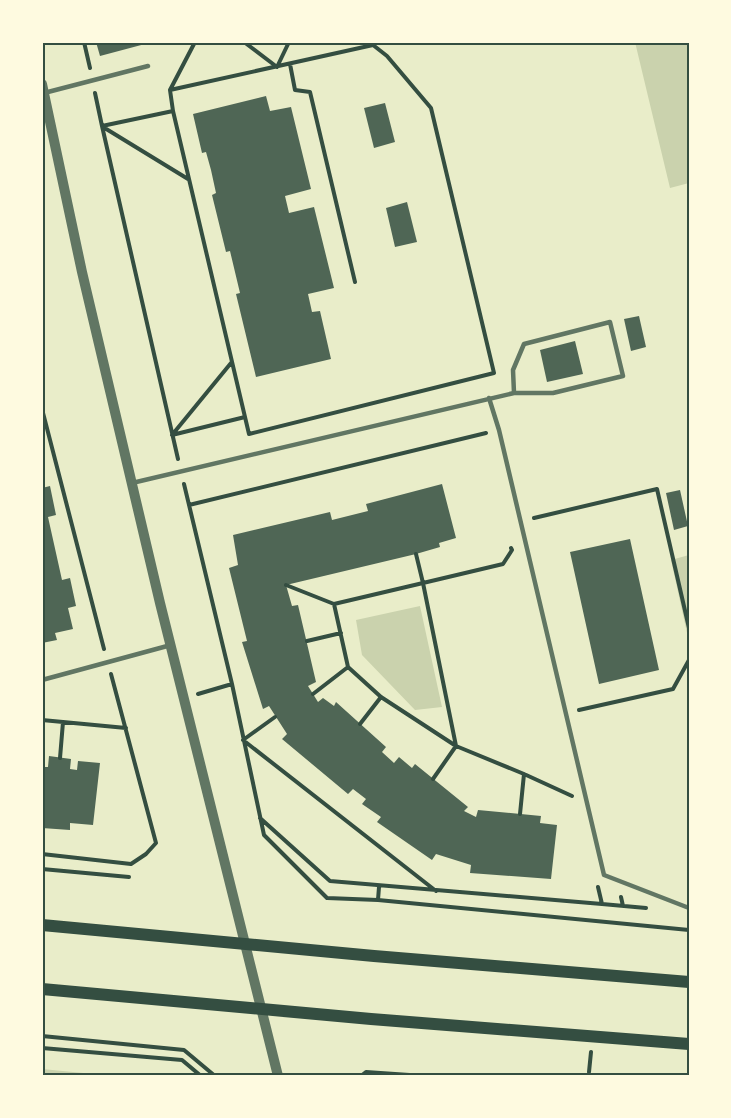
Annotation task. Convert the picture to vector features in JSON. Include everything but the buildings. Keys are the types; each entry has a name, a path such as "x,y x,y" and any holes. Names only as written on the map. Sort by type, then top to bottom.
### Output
{"main road":[{"path":"42,925 689,982"},
{"path":"42,988 689,1044"}],"street":[{"path":"43,88 82,272 132,483 278,1076"}],"lane":[{"path":"43,88 92,80 148,66"},
{"path":"132,483 489,398 514,393 554,393 623,376 610,322 524,344 513,370 514,393"},
{"path":"489,398 499,430 604,874 689,908"},
{"path":"42,680 171,645"}],"path":[{"path":"84,42 172,435 232,684 264,835 327,898 378,900 689,930"},
{"path":"170,90 373,45 387,56 431,108 494,373 249,434 170,90 195,42"},
{"path":"244,42 277,67"},
{"path":"277,67 289,42"},
{"path":"290,64 296,90 310,92 354,282"},
{"path":"102,126 173,111"},
{"path":"102,126 189,180"},
{"path":"172,435 232,362"},
{"path":"42,409 156,843 146,854 131,864 42,854"},
{"path":"172,435 245,417"},
{"path":"189,505 499,430"},
{"path":"534,518 657,489 689,627"},
{"path":"286,585 334,604 503,564 512,550 509,538"},
{"path":"416,554 456,746 433,779"},
{"path":"334,604 348,667 381,698 456,746 577,798"},
{"path":"307,641 340,633"},
{"path":"578,710 673,688 689,660"},
{"path":"313,694 348,667"},
{"path":"185,698 232,684"},
{"path":"360,724 381,698"},
{"path":"243,740 275,717"},
{"path":"42,720 126,728"},
{"path":"60,758 63,722"},
{"path":"243,740 436,891"},
{"path":"520,814 524,774"},
{"path":"260,818 330,881 602,904 597,883"},
{"path":"42,869 129,877"},
{"path":"618,880 623,906"},
{"path":"378,900 379,886"},
{"path":"42,1036 184,1050 215,1076"},
{"path":"42,1048 182,1060 201,1076"},
{"path":"361,1076 366,1071 424,1076"}],"green space":[{"path":"635,42 689,42 689,183 670,188"},
{"path":"689,555 689,642 671,560"},
{"path":"420,606 442,707 415,710 362,655 356,620"},
{"path":"42,1069 114,1076 42,1076"}]}
